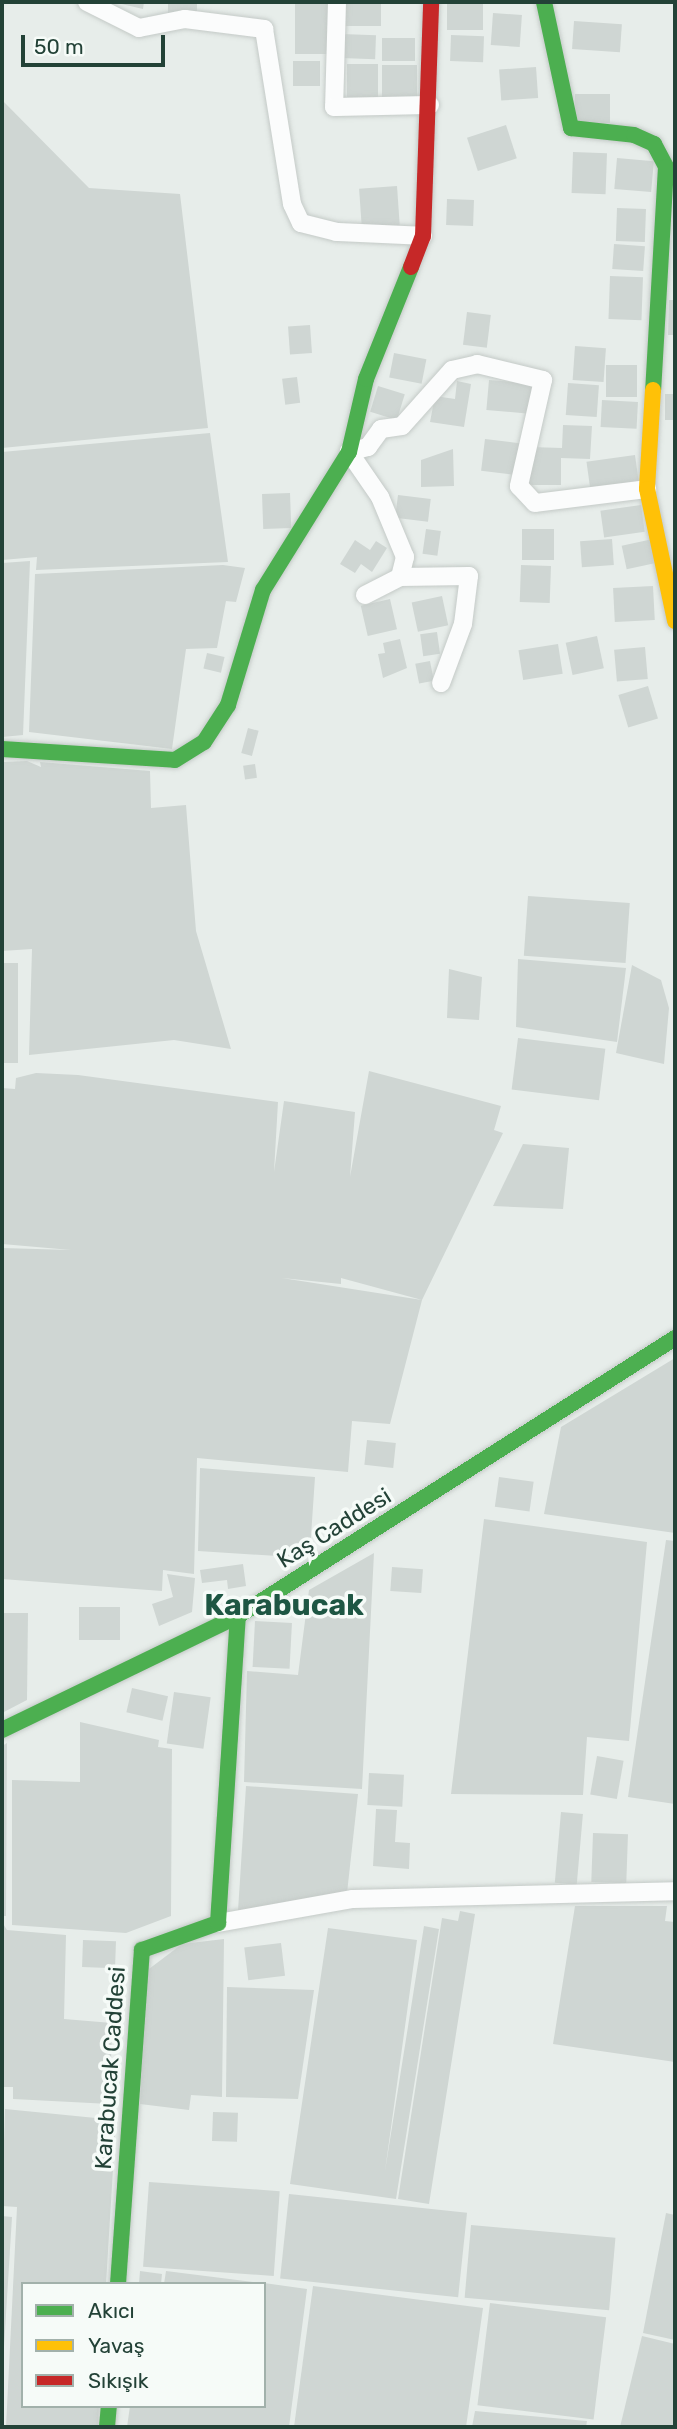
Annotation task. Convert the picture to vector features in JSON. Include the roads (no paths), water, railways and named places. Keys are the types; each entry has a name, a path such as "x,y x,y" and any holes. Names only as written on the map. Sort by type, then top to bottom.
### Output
{"street":[{"path":"87,2 139,28 185,19 264,29 292,204 301,223 336,232 423,236"},
{"path":"337,2 334,107 430,105"},
{"path":"2,749 175,760 204,742 228,705 263,590 349,452 366,379 423,236 430,105 431,2"},
{"path":"544,2 571,128 634,135 654,144 666,167 647,489 675,621"},
{"path":"349,452 368,447 381,429 402,426 452,370 477,364 543,380 519,486 535,503 647,489"},
{"path":"349,452 380,497 405,556 400,577"},
{"path":"365,595 400,577 469,576 463,624 441,682"},
{"name":"Kaş Caddesi","path":"2,1730 237,1616 675,1338"},
{"path":"237,1616 218,1923 353,1899 675,1891"},
{"name":"Karabucak Caddesi","path":"118,2282 142,1950 218,1923"},
{"path":"107,2427 109,2408"}],"district":[{"name":"Karabucak","path":"284,1605"}]}
